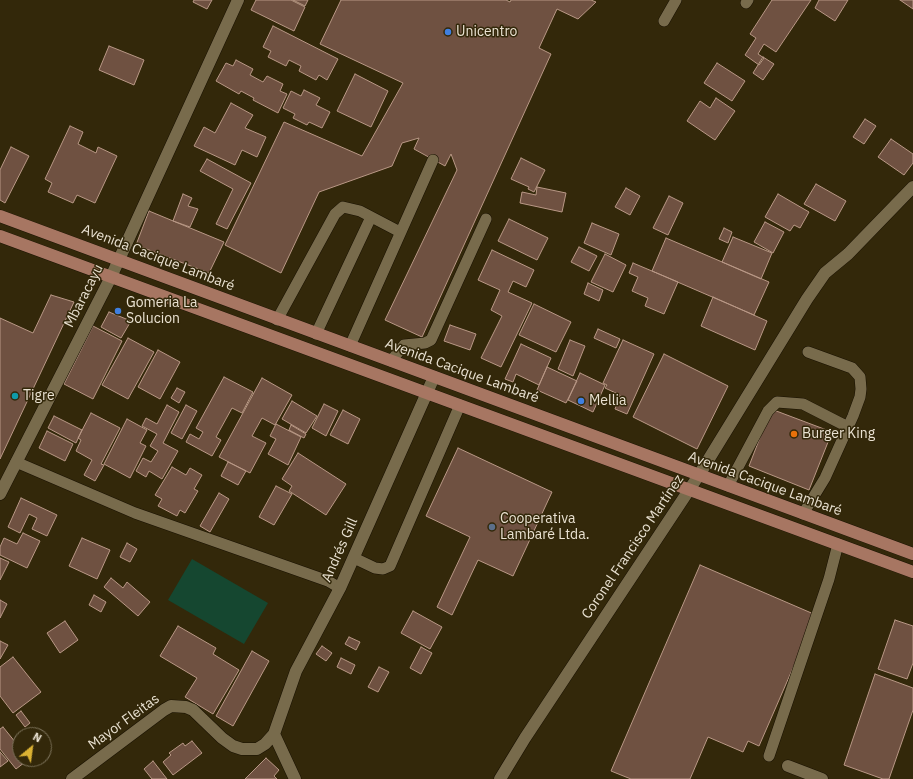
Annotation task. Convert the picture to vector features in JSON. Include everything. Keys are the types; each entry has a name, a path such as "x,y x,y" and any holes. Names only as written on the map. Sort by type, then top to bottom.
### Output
{"main road":[{"name":"Avenida Cacique Lambaré","path":"0,216 119,259 277,320 392,361 913,554"},
{"path":"0,236 913,572"}],"street":[{"name":"Mbaracayu","path":"0,494 111,277 238,0"},
{"name":"Coronel Francisco Martínez","path":"500,779 525,738 699,475 807,299 825,273 848,254 913,187"},
{"name":"Andrés Gill","path":"274,734 296,670 340,588 434,377"},
{"name":"Mayor Fleitas","path":"72,779 171,706 186,707 193,710 222,738 233,746 242,749 257,749 265,744 274,734"},
{"path":"274,734 295,779"},
{"path":"788,766 822,779"}],"lane":[{"path":"664,21 676,0"},
{"path":"350,346 433,160"},
{"path":"277,320 335,214 343,208 360,211 400,232"},
{"path":"316,334 371,217"},
{"path":"392,361 404,345 425,343 431,340 486,219"},
{"path":"803,514 825,478 860,397 860,377 857,372 852,368 808,352"},
{"path":"728,486 768,411 777,402 804,404 848,427"},
{"path":"354,558 375,568 383,569 390,566 460,405"},
{"path":"16,462 135,513 328,581 340,588"},
{"path":"769,756 829,579 838,544"}],"green space":[{"path":"192,559 268,603 244,644 168,600"}],"building":[{"path":"194,0 212,0 207,9 193,2"},
{"path":"256,0 291,0 305,7 294,31 251,10"},
{"path":"293,0 308,0 305,6"},
{"path":"341,0 506,0 510,2 511,0 591,0 596,2 578,19 557,9 539,48 551,54 422,337 385,320 457,170 451,154 445,166 414,149 419,138 402,143 392,166 319,192 281,273 225,245 284,122 362,156 403,83 320,44"},
{"path":"772,0 811,0 776,52 764,44 758,54 764,58 759,65 745,55 756,38 750,34"},
{"path":"819,0 848,0 835,21 815,8"},
{"path":"900,0 913,0 913,9"},
{"path":"273,26 338,59 327,80 319,75 316,80 299,71 301,66 289,60 286,66 268,57 271,51 263,47"},
{"path":"109,46 144,60 134,85 99,70"},
{"path":"763,57 774,64 763,80 753,73"},
{"path":"236,60 253,69 250,75 263,82 267,76 283,84 280,91 287,94 278,113 253,100 254,98 241,91 239,94 216,81 226,63 233,66"},
{"path":"717,63 745,81 732,101 704,83"},
{"path":"355,74 388,91 371,127 337,111"},
{"path":"304,90 320,98 316,105 330,112 322,128 309,122 307,125 293,118 295,114 283,108 291,91 301,96"},
{"path":"716,98 735,111 715,140 687,121 700,101 710,108"},
{"path":"231,103 253,115 245,128 266,137 257,157 242,150 235,165 194,146 204,127 215,133"},
{"path":"865,119 876,126 864,144 853,137"},
{"path":"70,126 83,132 78,144 96,153 98,147 117,156 95,203 77,195 73,203 48,192 52,183 45,179"},
{"path":"891,139 913,154 913,163 904,175 878,157"},
{"path":"11,147 29,156 5,203 0,200 0,170"},
{"path":"521,158 545,170 534,192 528,189 529,187 511,179"},
{"path":"207,159 251,183 227,229 216,224 233,189 200,171"},
{"path":"816,184 846,201 835,221 804,204"},
{"path":"537,187 566,193 562,212 520,203 522,192 536,195"},
{"path":"626,188 640,196 630,215 615,207"},
{"path":"183,194 192,198 188,206 198,209 190,227 173,221"},
{"path":"778,194 809,212 800,228 794,225 790,231 765,217"},
{"path":"669,196 683,203 668,235 653,228"},
{"path":"149,211 224,242 209,273 136,245"},
{"path":"509,219 548,238 537,260 498,241"},
{"path":"765,222 784,232 773,253 754,242"},
{"path":"592,223 619,234 611,255 584,243"},
{"path":"724,228 732,232 728,243 719,239"},
{"path":"733,237 772,253 761,279 722,262"},
{"path":"666,238 769,282 754,315 652,271"},
{"path":"579,247 597,256 589,271 571,262"},
{"path":"492,250 534,270 526,287 513,281 508,292 532,303 501,367 481,358 502,316 491,310 500,290 478,280"},
{"path":"605,254 626,265 613,292 591,282"},
{"path":"633,263 678,282 664,314 645,306 648,298 632,291 638,277 629,273"},
{"path":"588,283 603,290 599,301 584,294"},
{"name":"Tigre","path":"51,295 74,302 0,459 0,318 33,333"},
{"path":"713,297 767,321 755,350 701,326"},
{"path":"534,304 571,322 556,352 519,335"},
{"path":"109,312 131,321 121,338 101,327"},
{"path":"450,325 476,334 470,350 444,341"},
{"path":"93,326 122,341 93,399 64,384"},
{"path":"598,329 620,339 616,348 594,338"},
{"path":"128,338 154,352 128,399 102,385"},
{"path":"570,340 585,346 573,376 558,369"},
{"path":"623,340 654,354 627,414 615,409 620,395 605,388 607,385 603,383"},
{"path":"521,344 551,358 539,385 516,374 513,382 505,379"},
{"path":"158,350 180,362 160,399 138,387"},
{"path":"664,354 728,386 697,449 633,417"},
{"path":"547,367 577,381 566,403 537,390"},
{"path":"580,373 605,385 593,412 568,400"},
{"path":"224,377 253,392 242,413 232,408 216,437 221,440 212,456 186,442 190,434 199,439 203,432 196,428"},
{"path":"262,378 292,395 275,425 262,418 252,436 266,443 250,473 219,457"},
{"path":"177,388 185,392 179,403 171,398"},
{"path":"292,401 317,416 306,433 282,419"},
{"path":"324,404 338,411 326,436 312,428"},
{"path":"167,405 179,412 163,443 178,451 162,479 149,471 146,477 136,471 143,458 151,462 158,451 150,446 157,434 142,426 146,418 157,424"},
{"path":"186,405 197,411 182,439 171,433"},
{"path":"771,409 832,432 809,490 749,466"},
{"path":"343,410 360,419 348,444 330,435"},
{"path":"91,413 120,428 101,464 104,465 95,481 84,475 92,460 76,451 81,440 78,438"},
{"path":"54,416 82,430 76,443 48,428"},
{"path":"127,419 147,430 140,443 146,446 130,478 104,464"},
{"path":"276,424 301,437 288,465 268,454 276,439 270,436"},
{"path":"291,425 306,434 304,438 289,430"},
{"path":"47,431 73,444 65,461 39,448"},
{"name":"Cooperativa Lambaré Ltda.","path":"458,448 552,492 513,576 478,560 452,615 437,607 470,537 426,516"},
{"path":"298,453 346,484 326,515 289,491 292,486 282,479"},
{"path":"228,462 246,471 238,485 221,476"},
{"path":"172,467 186,475 190,468 202,475 194,489 198,491 185,513 180,510 177,516 158,506 162,499 155,495"},
{"path":"276,486 292,494 274,525 259,517"},
{"path":"219,493 229,499 210,532 200,526"},
{"path":"21,498 57,515 47,536 32,529 37,518 29,514 20,533 8,527"},
{"path":"23,533 40,541 27,568 0,555 0,547 4,538 17,544"},
{"path":"82,538 110,550 97,579 69,566"},
{"path":"127,543 137,549 130,562 120,557"},
{"path":"0,558 9,562 0,580"},
{"path":"700,565 816,615 759,746 748,741 743,752 708,737 690,779 631,779 611,771"},
{"path":"111,578 123,588 127,582 150,602 138,616 104,587"},
{"path":"94,595 106,602 101,612 89,605"},
{"path":"0,600 7,604 0,618"},
{"path":"413,611 442,627 430,649 401,633"},
{"path":"895,620 913,626 913,663 907,679 878,669"},
{"path":"65,621 78,640 60,653 47,633"},
{"path":"178,626 216,648 213,654 239,670 213,714 185,697 197,678 160,656"},
{"path":"349,637 360,642 356,650 345,644"},
{"path":"0,641 8,645 0,659"},
{"path":"322,646 332,653 326,661 316,654"},
{"path":"421,647 432,653 421,674 410,668"},
{"path":"252,651 269,661 233,726 216,716"},
{"path":"13,657 41,692 13,713 0,696 0,667"},
{"path":"341,658 355,665 351,674 337,667"},
{"path":"379,667 389,672 378,692 368,687"},
{"path":"875,674 913,688 913,710 889,779 883,779 844,765"},
{"path":"21,711 30,723 25,727 16,715"},
{"path":"3,727 12,738 12,764 0,749 0,729"},
{"path":"192,741 202,753 173,775 163,762 171,755 169,753 183,743 185,746"},
{"path":"0,752 8,761 0,767"},
{"path":"266,758 279,770 274,776 277,779 245,779"},
{"path":"153,761 167,779 152,779 144,769"}],"place":[{"name":"Unicentro","path":"448,32"},
{"name":"Gomeria La Solucion","path":"118,311"},
{"name":"Tigre","path":"15,396"},
{"name":"Mellia","path":"581,401"},
{"name":"Burger King","path":"794,434"},
{"name":"Cooperativa Lambaré Ltda.","path":"492,527"}]}
